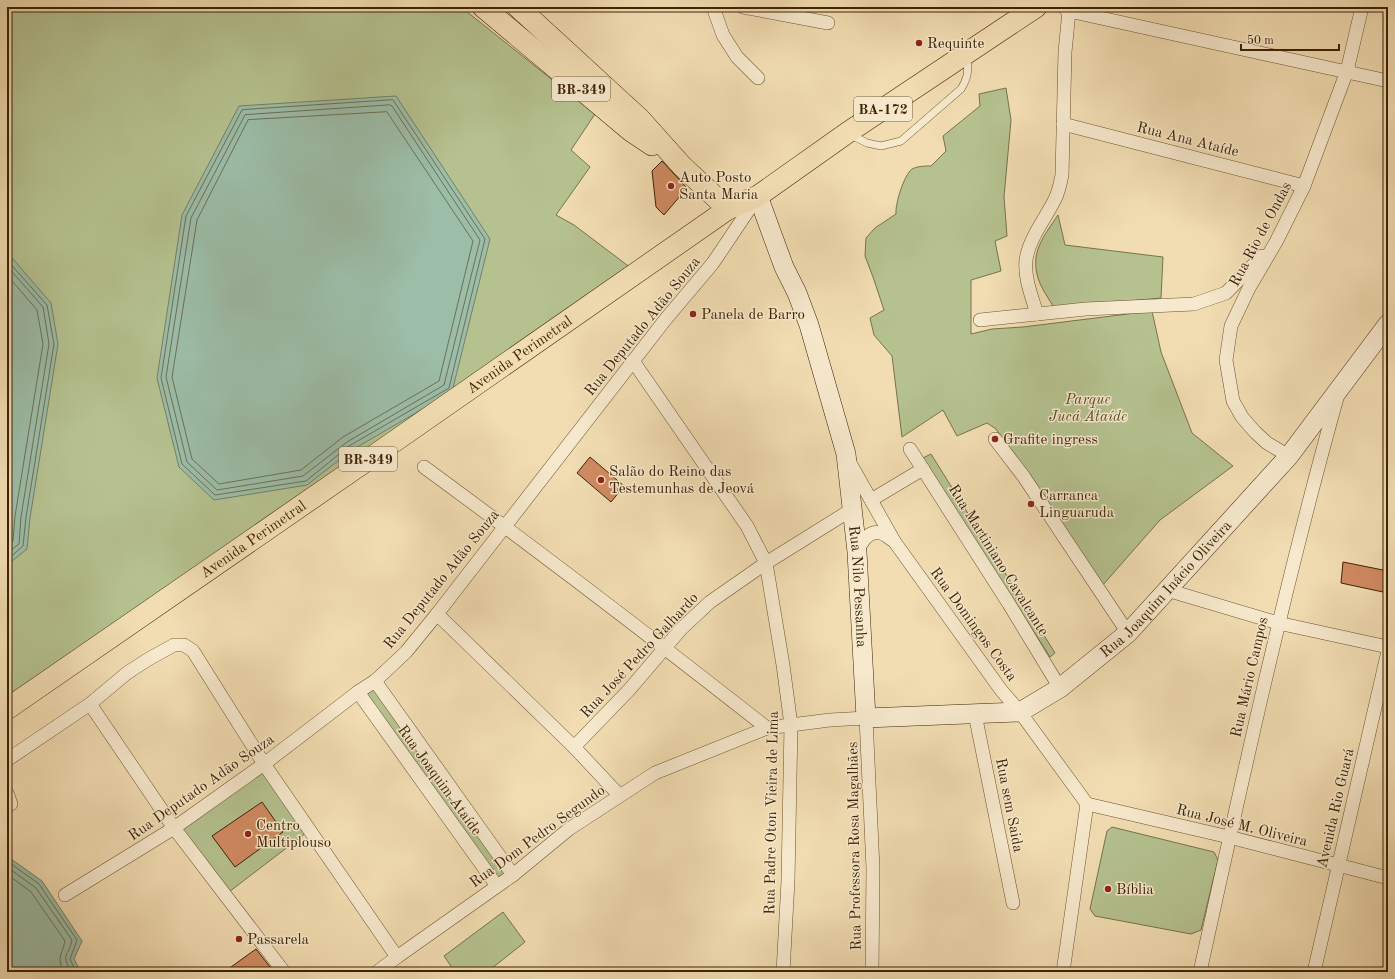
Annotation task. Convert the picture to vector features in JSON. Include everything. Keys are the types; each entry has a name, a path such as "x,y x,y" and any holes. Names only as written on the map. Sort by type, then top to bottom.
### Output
{"main road":[{"name":"BR-349","path":"518,7 640,119 682,166 728,209"},
{"name":"Avenida Perimetral","path":"7,709 728,209 758,196 847,133 1036,7"},
{"name":"BR-349","path":"486,8 631,131 682,166"}],"street":[{"path":"713,7 723,35 737,57 758,78"},
{"path":"743,7 828,23"},
{"name":"Rua Rio de Ondas","path":"1289,456 1267,443 1255,432 1242,417 1233,401 1226,360 1231,326 1249,288 1276,242 1304,186 1347,71 1362,7"},
{"path":"1037,314 1028,284 1026,259 1035,236 1060,188 1062,175 1066,9 1388,81"},
{"name":"Rua Ana Ataíde","path":"1063,124 1304,186"},
{"name":"Rua Deputado Adão Souza","path":"65,896 174,828 264,764 358,692 375,681 406,652 665,320 713,263 758,196"},
{"name":"Rua Nilo Pessanha","path":"758,196 784,267 797,293 810,325 846,454 851,510 857,552 866,718"},
{"path":"980,320 1086,309 1194,304 1226,292 1276,242"},
{"name":"Rua Joaquim Inácio Oliveira","path":"866,718 1020,712 1060,688 1128,633 1289,456 1388,324"},
{"name":"Rua Padre Oton Vieira de Lima","path":"633,361 747,526 766,563 783,665 791,725 788,881 783,972"},
{"name":"Rua Mário Campos","path":"1200,972 1278,623 1315,475 1339,391"},
{"path":"994,439 1024,477 1128,633"},
{"name":"Rua Martiniano Cavalcante","path":"910,449 1009,604 1060,688"},
{"name":"Rua Domingos Costa","path":"846,454 894,541 1001,690 1020,712 1087,804"},
{"path":"424,467 505,526 767,728"},
{"path":"871,500 922,469"},
{"name":"Rua José Pedro Galhardo","path":"574,747 629,690 681,629 710,602 766,563 851,510"},
{"path":"857,552 864,539 873,534 880,533 894,541"},
{"path":"1167,590 1278,623 1388,647"},
{"path":"437,614 574,747 619,796"},
{"path":"7,760 90,704 147,660 174,645 184,645 193,651 264,764 397,957"},
{"name":"Avenida Rio Guará","path":"1314,972 1388,651"},
{"name":"Rua Joaquim Ataíde","path":"375,681 513,875"},
{"name":"Rua Joaquim Ataíde","path":"358,692 497,886"},
{"path":"90,704 174,828 284,972"},
{"name":"Rua sem Saida","path":"975,714 1013,903"},
{"name":"Rua Dom Pedro Segundo","path":"377,972 513,875 569,829 655,773 767,728 830,720 866,718"},
{"name":"Rua Professora Rosa Magalhães","path":"866,718 873,868 872,972"},
{"path":"1062,972 1087,804"},
{"name":"Rua José M. Oliveira","path":"1087,804 1229,837 1388,878"}],"lane":[{"path":"847,133 867,143 881,146 901,141 961,89 967,80 968,68 966,54"}],"green space":[{"path":"7,7 461,7 595,114 571,150 590,167 556,215 574,225 631,268 7,696"},
{"name":"Parque Jucá Ataíde","path":"1006,88 1011,120 1004,197 1007,236 995,241 1001,271 971,280 971,334 992,329 1023,327 1152,311 1161,352 1192,433 1233,466 1160,520 1102,586 996,429 987,423 957,436 943,410 902,437 892,356 874,335 870,318 884,310 865,256 866,238 875,228 896,214 901,190 909,172 917,167 931,166 946,151 943,136 980,106 979,94"},
{"path":"1058,215 1065,245 1163,257 1161,298 1054,308 1039,282 1036,269 1036,260 1037,252 1043,237"},
{"path":"931,454 1055,653 1050,657 923,458"},
{"path":"375,681 513,875 497,886 358,692"},
{"path":"264,764 310,830 225,895 174,828"},
{"path":"1112,827 1214,852 1218,860 1201,930 1191,934 1095,916 1090,909 1107,831"},
{"path":"503,912 525,942 487,972 455,972 444,956"}],"water":[{"path":"396,96 490,239 452,392 352,450 307,485 214,500 179,467 157,378 182,215 239,106"},
{"path":"7,255 13,259 51,303 58,344 30,518 27,549 7,565"},
{"path":"7,856 42,881 82,941 74,959 81,972 7,972"}],"building":[{"name":"Auto Posto Santa Maria","path":"662,161 687,188 664,215 656,207 652,171"},
{"name":"Salão do Reino das Testemunhas de Jeová","path":"590,457 624,486 611,502 577,473"},
{"path":"1343,562 1388,571 1383,592 1341,583"},
{"name":"Centro Multiplouso","path":"262,802 283,832 235,867 212,836"},
{"path":"256,949 274,972 224,972"}],"place":[{"name":"Requinte","path":"919,43"},
{"name":"Auto Posto Santa Maria","path":"671,186"},
{"name":"Panela de Barro","path":"693,314"},
{"name":"Grafite ingress","path":"995,439"},
{"name":"Salão do Reino das Testemunhas de Jeová","path":"601,480"},
{"name":"Carranca Linguaruda","path":"1031,504"},
{"name":"Centro Multiplouso","path":"248,834"},
{"name":"Bíblia","path":"1108,889"},
{"name":"Passarela","path":"239,939"}]}
